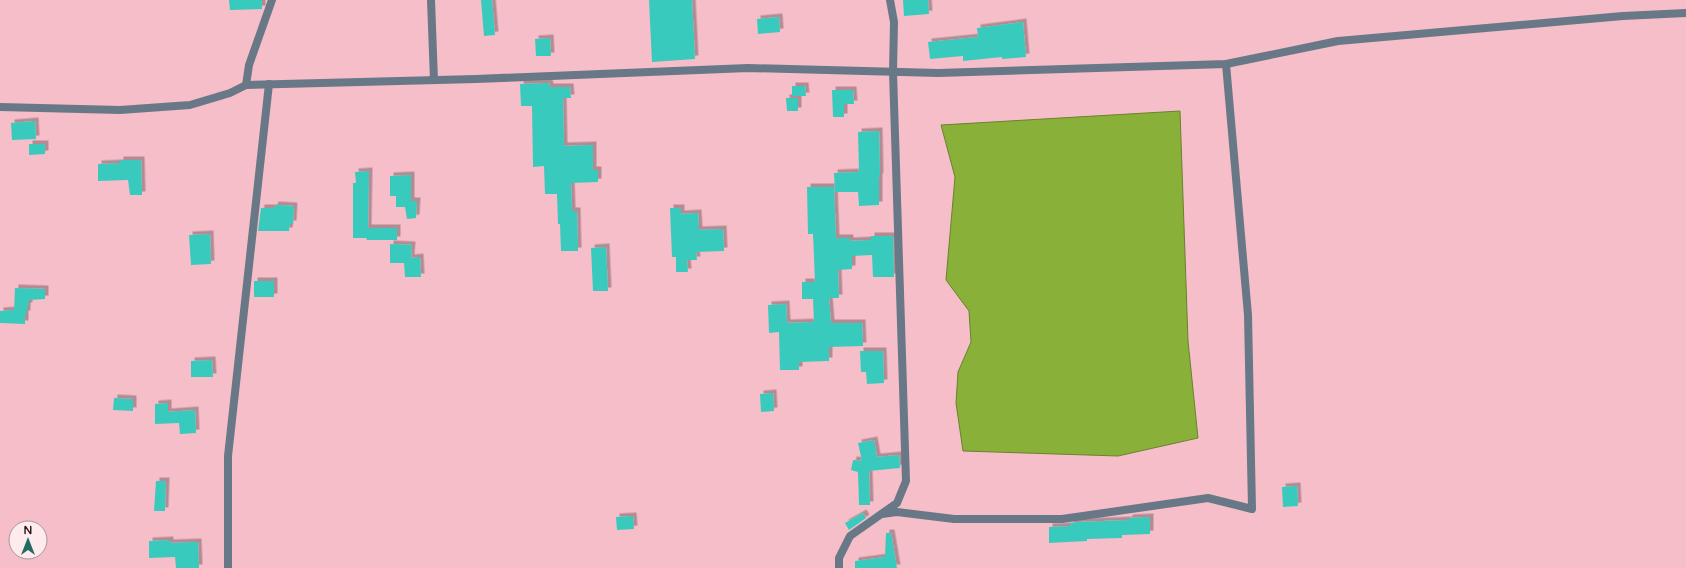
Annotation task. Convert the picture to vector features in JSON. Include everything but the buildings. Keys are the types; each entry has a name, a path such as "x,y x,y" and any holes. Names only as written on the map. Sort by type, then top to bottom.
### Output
{"street":[{"path":"246,85 249,65 272,0"},
{"path":"431,0 434,80"},
{"path":"839,568 839,558 850,536 897,503 906,481 893,72 894,22 890,0"},
{"path":"0,107 120,110 190,106 230,93 246,85 269,84 434,80 748,68 938,73 1226,64 1338,41 1623,16 1686,13"},
{"path":"882,514 897,512 954,519 1062,519 1208,498 1252,509 1248,315 1226,64"},
{"path":"228,568 228,456 269,84"}],"shaded area":[{"path":"1180,111 1188,341 1198,438 1118,456 963,451 956,403 958,372 971,342 969,311 946,280 955,177 941,125"}]}
